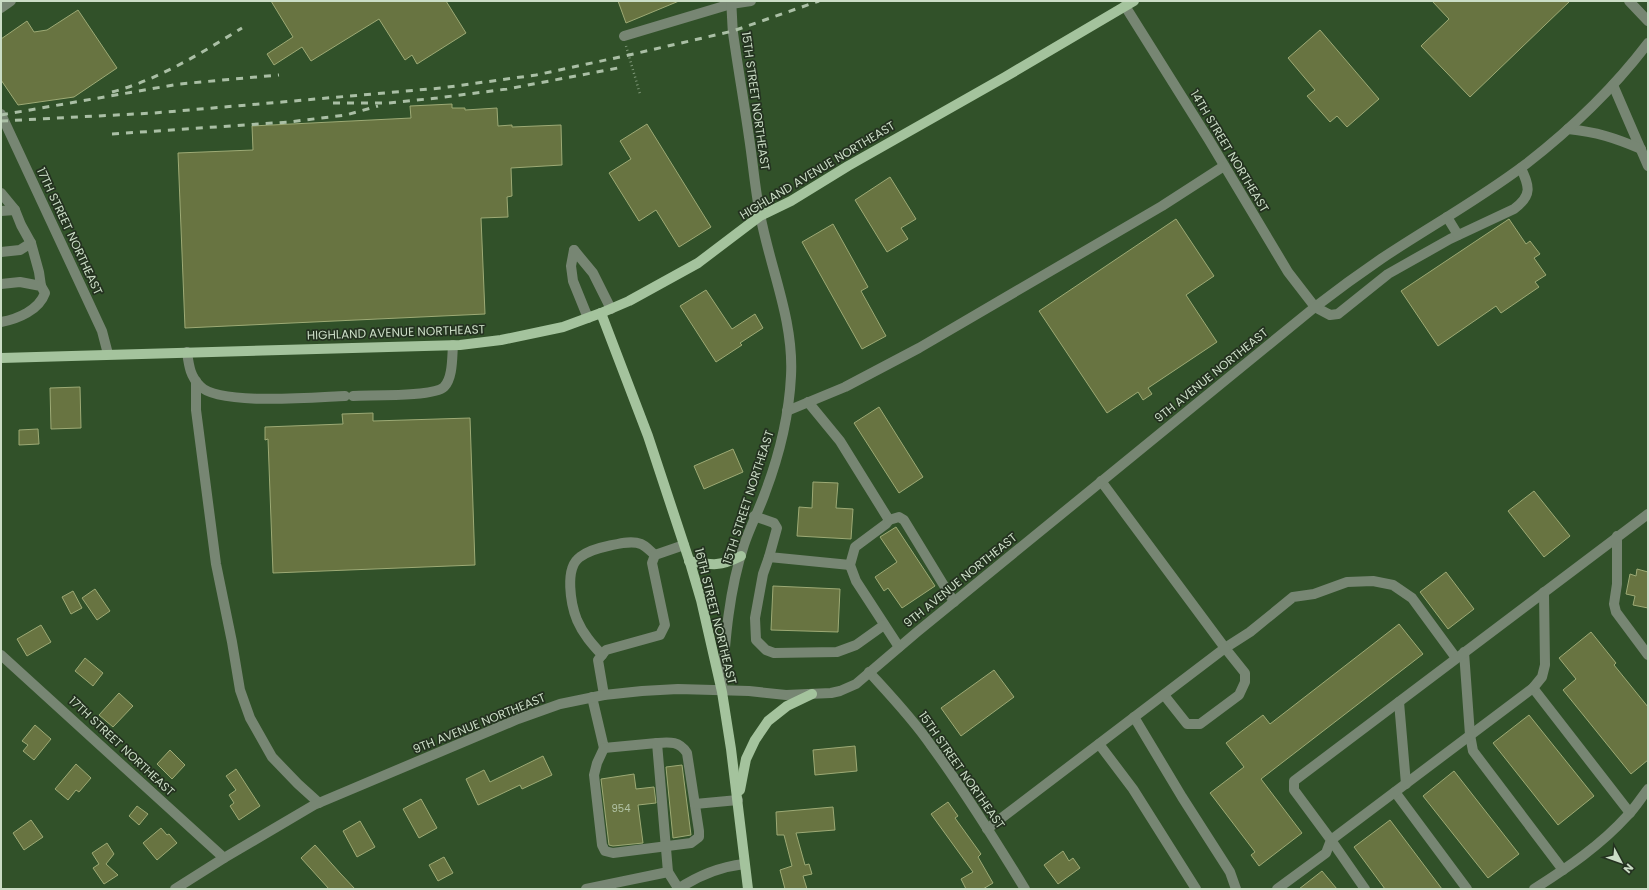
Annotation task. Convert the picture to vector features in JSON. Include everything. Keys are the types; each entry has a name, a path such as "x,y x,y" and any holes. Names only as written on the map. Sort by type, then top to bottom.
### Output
{"main road":[{"name":"HIGHLAND AVENUE NORTHEAST","path":"1,358 453,345 501,340 542,332 588,318 656,287 698,263 760,216 791,201 848,166 1130,4"},
{"name":"16TH STREET NORTHEAST","path":"606,311 701,600 722,692 738,800 748,889"},
{"path":"689,561 709,565 720,565 740,556"},
{"path":"738,800 746,759 763,727 768,721 787,706 812,694"}],"street":[{"path":"1,8 12,1"},
{"path":"624,36 731,3 750,1"},
{"path":"1629,1 1648,21"},
{"name":"15TH STREET NORTHEAST","path":"722,692 729,612 740,556 754,516 765,494 783,436 791,375 790,338 784,308 760,216 733,31 731,3"},
{"name":"14TH STREET NORTHEAST","path":"1130,4 1224,166 1288,272 1315,307"},
{"name":"9TH AVENUE NORTHEAST","path":"175,889 224,858 319,804 518,719 560,704 604,695 642,691 678,689 722,692 749,691 786,695 840,691 856,684 899,647 1315,307 1380,259 1521,168 1568,128 1613,85 1648,43"},
{"path":"1613,85 1648,166"},
{"name":"17TH STREET NORTHEAST","path":"3,117 102,331 108,354"},
{"path":"1568,128 1611,136 1641,149"},
{"path":"787,411 845,387 919,348 1162,206 1224,166"},
{"path":"1315,307 1330,315 1338,314 1388,274 1458,235 1514,209 1521,204 1527,194 1528,185 1521,168"},
{"path":"1,193 15,210 31,243 39,272 41,286 45,292 42,300 23,315 1,322"},
{"path":"1,211 15,210"},
{"path":"1446,217 1458,235"},
{"path":"1,252 20,250 31,243"},
{"path":"588,318 574,281 571,266 574,250 593,273 606,311"},
{"path":"1380,259 1388,274"},
{"path":"1,284 20,282 41,286"},
{"path":"187,352 190,373 201,387 214,395 249,398 349,396 429,393 444,387 450,377 453,345"},
{"path":"196,381 196,410 216,564 240,690 250,718 272,757 319,804"},
{"path":"808,402 840,441 889,520"},
{"path":"1101,482 1225,648 1245,672 1245,682 1239,695 1200,724 1188,724 1164,695"},
{"path":"1365,889 1294,790 1294,781 1648,514"},
{"path":"754,516 774,523 777,528 763,574 755,618 756,640 766,650 774,653 837,652 856,645 884,624"},
{"path":"899,647 856,581 850,565 855,547 886,524 889,520 899,517 904,520 954,602"},
{"path":"1617,536 1617,584 1614,604 1616,612 1648,655"},
{"path":"602,655 589,642 577,620 571,597 570,576 572,566 579,557 597,548 624,542 641,544 655,555"},
{"path":"655,555 684,545"},
{"path":"604,695 598,660 606,650 660,634 665,625 652,563 655,555"},
{"path":"769,557 850,565"},
{"path":"987,829 1225,648 1250,632 1293,597 1314,594 1346,582 1373,581 1394,585 1412,598 1460,655 1473,751 1563,870"},
{"path":"1277,889 1326,853 1331,840 1533,688 1542,676 1545,664 1544,592"},
{"name":"17TH STREET NORTHEAST","path":"1,655 224,858"},
{"name":"15TH STREET NORTHEAST","path":"869,672 901,707 930,744 1025,889"},
{"path":"1533,688 1630,812"},
{"path":"592,697 604,748 597,763 594,775 602,845 605,851 613,853 666,847 691,843 698,839 699,833 687,753 682,746 676,742 604,748"},
{"path":"1399,702 1406,784"},
{"path":"1134,717 1182,797 1230,872 1236,889"},
{"path":"657,743 668,872 678,889 691,880 717,869 744,864"},
{"path":"1099,744 1133,789 1196,889"},
{"path":"1534,889 1563,870 1604,839 1630,812 1648,789"},
{"path":"1395,792 1467,889"},
{"path":"695,804 738,800"},
{"path":"586,889 668,872"}],"path":[{"path":"624,36 640,94"}],"building":[{"path":"271,1 446,1 466,33 417,64 412,55 405,60 379,19 311,61 302,47 274,65 267,54 293,37"},
{"path":"618,1 679,1 626,23"},
{"path":"1432,1 1570,1 1470,97 1421,46 1449,19"},
{"path":"78,10 117,68 74,97 18,105 1,80 1,39 27,21 34,32 47,30"},
{"path":"1320,30 1379,99 1347,127 1337,116 1330,122 1307,96 1315,90 1288,58"},
{"path":"452,104 452,108 465,108 465,110 497,108 498,126 512,125 512,127 561,125 562,165 511,168 512,196 507,197 508,217 481,218 485,314 185,328 178,153 253,150 252,126 411,118 410,106"},
{"path":"647,124 711,227 679,247 656,210 639,221 609,173 631,159 620,141"},
{"path":"890,177 916,219 901,228 908,239 887,252 855,200"},
{"path":"1176,219 1214,276 1186,295 1217,342 1148,388 1152,394 1143,400 1138,392 1107,413 1039,311"},
{"path":"1509,219 1526,244 1530,241 1540,254 1534,258 1546,275 1535,282 1539,287 1501,313 1496,306 1438,346 1401,291"},
{"path":"833,224 868,287 861,291 886,336 862,349 802,242"},
{"path":"706,290 732,329 755,314 763,328 740,343 742,345 716,362 680,306"},
{"path":"80,387 81,428 51,429 50,388"},
{"path":"879,407 923,477 899,493 854,423"},
{"path":"373,413 373,421 470,418 475,565 273,573 268,439 265,440 265,427 343,424 342,414"},
{"path":"38,429 39,444 19,445 19,430"},
{"path":"733,449 743,472 704,489 694,466"},
{"path":"813,482 838,483 836,508 853,509 851,539 797,536 799,507 812,508"},
{"path":"1534,491 1570,536 1544,557 1508,511"},
{"path":"896,527 935,586 902,608 888,588 884,591 875,577 897,562 880,537"},
{"path":"1637,569 1648,572 1648,608 1633,605 1635,596 1626,594 1630,574 1636,576"},
{"path":"1446,572 1474,609 1448,629 1420,592"},
{"path":"773,586 840,589 838,632 771,630"},
{"path":"95,589 110,611 97,620 82,598"},
{"path":"73,591 82,608 71,614 62,597"},
{"path":"1399,624 1423,654 1261,779 1302,833 1259,866 1251,855 1255,852 1210,793 1244,767 1226,743 1263,715 1270,724"},
{"path":"41,625 51,642 27,656 17,639"},
{"path":"1591,632 1616,663 1614,665 1648,707 1648,760 1631,774 1563,690 1576,679 1559,658"},
{"path":"85,658 103,673 93,686 75,671"},
{"path":"994,670 1014,697 961,736 941,708"},
{"path":"119,693 133,706 113,727 99,715"},
{"path":"1529,715 1594,796 1558,825 1493,743"},
{"path":"35,725 51,739 34,760 23,751 28,745 22,741"},
{"path":"855,746 857,771 815,775 813,750"},
{"path":"170,750 185,765 172,779 157,764"},
{"path":"543,756 552,775 522,789 520,785 478,805 466,779 484,770 490,782"},
{"path":"76,764 91,778 79,792 76,790 68,800 55,789"},
{"path":"682,765 691,835 673,838 666,767"},
{"path":"236,769 260,806 239,820 230,806 234,803 229,795 236,790 226,776"},
{"path":"1454,771 1519,854 1488,878 1423,796"},
{"path":"634,774 636,789 654,787 656,803 638,805 643,843 613,846 609,845 601,779"},
{"path":"421,799 437,828 419,838 403,809"},
{"path":"948,802 958,816 955,818 981,854 978,857 993,883 983,889 966,889 961,879 973,872 931,814"},
{"path":"137,806 148,814 139,825 129,816"},
{"path":"833,807 835,830 796,833 805,865 809,864 812,874 803,876 807,889 785,889 780,870 792,866 784,835 777,835 776,812"},
{"path":"31,820 43,837 24,850 13,833"},
{"path":"1390,820 1442,889 1385,889 1354,847"},
{"path":"360,821 375,847 357,857 343,831"},
{"path":"161,828 177,843 157,860 143,843"},
{"path":"107,843 114,854 106,864 118,875 104,884 93,868 99,864 92,853"},
{"path":"315,845 355,889 329,889 301,858"},
{"path":"1063,851 1069,861 1073,858 1080,868 1058,884 1044,865"},
{"path":"444,857 453,873 438,881 429,865"},
{"path":"1322,871 1337,889 1299,889"}],"railway":[{"path":"1,121 154,113 282,102 441,88 536,75 733,31 819,1"},
{"path":"112,92 130,87 163,73 196,56 242,28"},
{"path":"333,103 389,103 437,98 507,89 618,68"},
{"path":"1,115 179,84 279,75"},
{"path":"112,134 289,122 346,115 378,106"}]}
